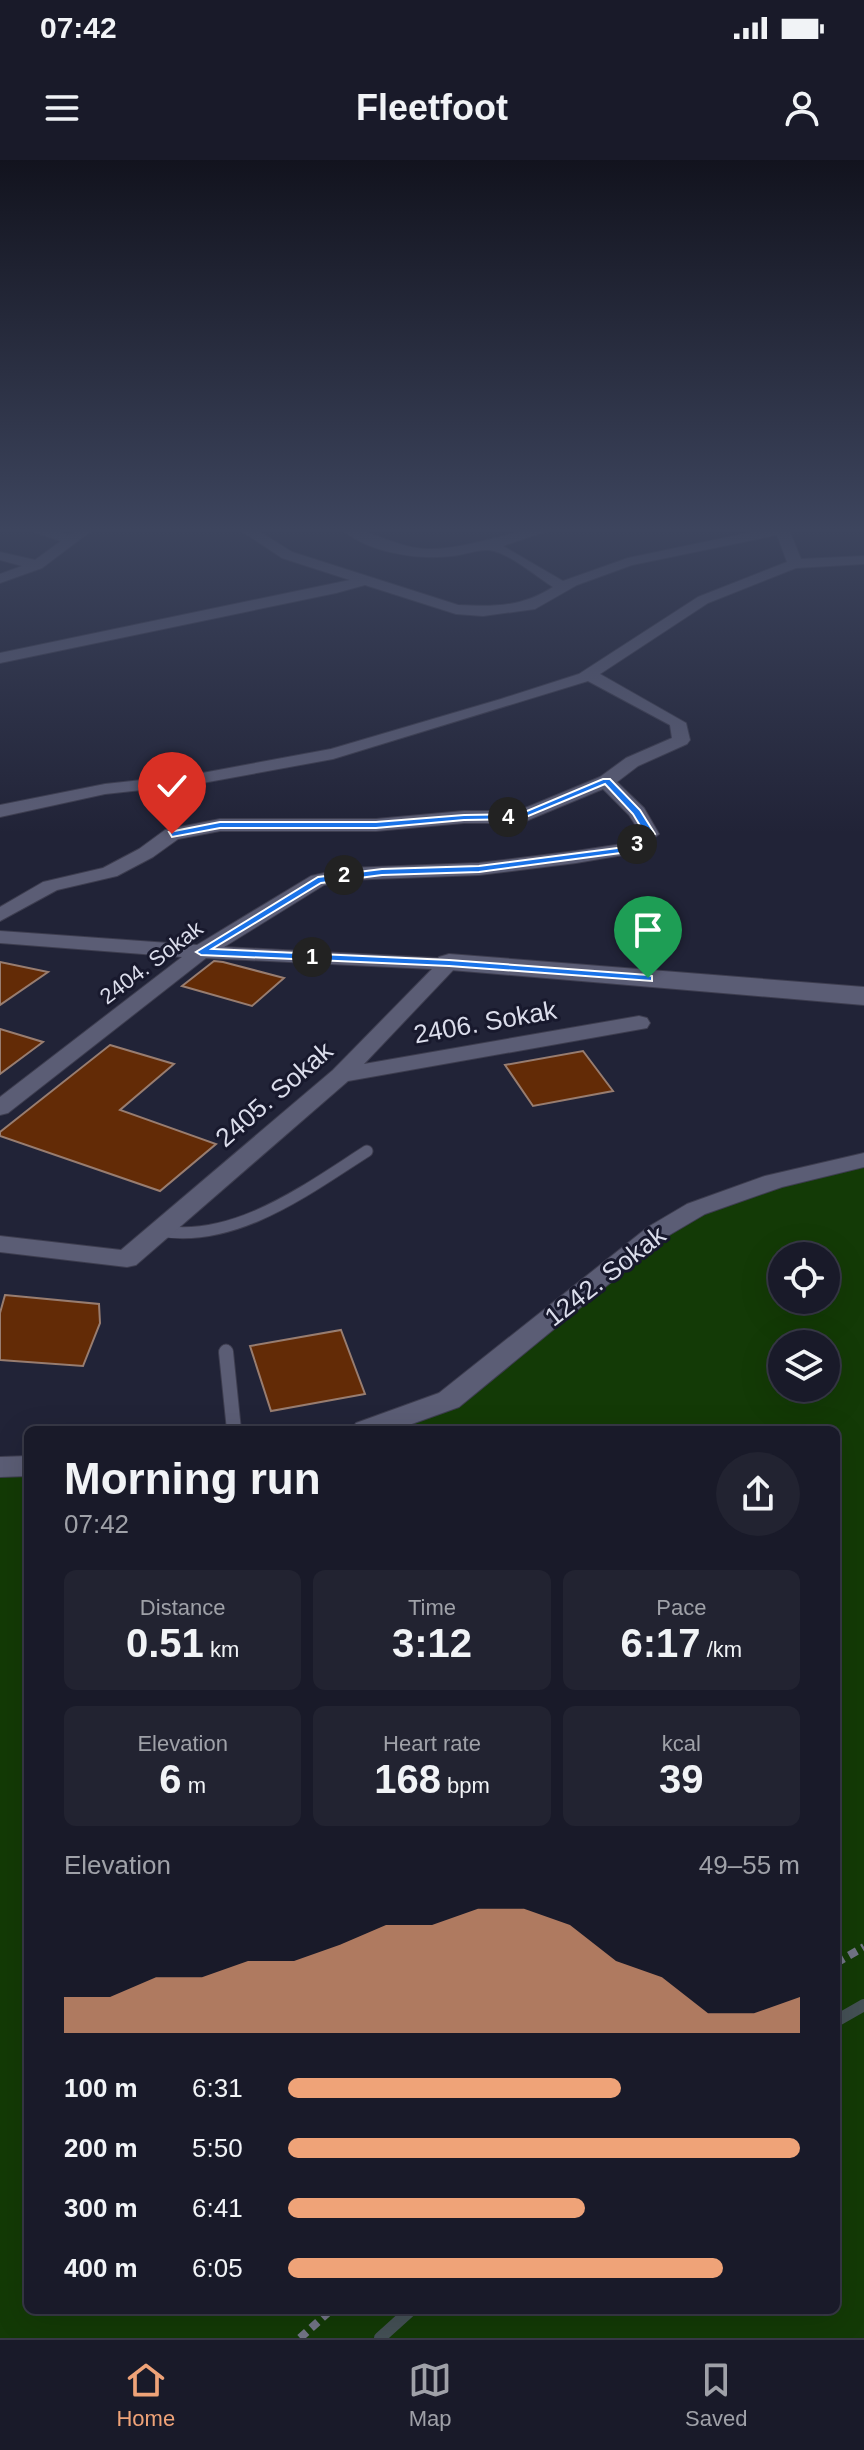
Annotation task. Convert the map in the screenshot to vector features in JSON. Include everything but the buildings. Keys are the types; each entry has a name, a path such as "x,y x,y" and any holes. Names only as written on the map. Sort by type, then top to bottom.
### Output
{"street":[{"path":"0,658 138,630"},
{"path":"0,811 105,789 197,779 333,754 507,703 589,675 658,630"},
{"path":"0,915 50,886 110,872 146,853 172,834 220,825 376,825 464,817 521,817 606,781 632,762 681,740 678,723 589,675"},
{"name":"2404. Sokak","path":"0,1108 201,952 318,880 382,872 479,869 628,849 650,834 637,812 606,781"},
{"path":"0,937 201,952 449,963 864,996"},
{"name":"2405. Sokak","path":"0,1244 127,1259 341,1075 449,963"},
{"name":"2406. Sokak","path":"341,1075 639,1023"},
{"name":"1242. Sokak","path":"381,1426 449,1400 657,1232 696,1209 774,1181 864,1160"},
{"path":"0,1467 24,1466"}],"lane":[{"path":"150,1227 166,1234 187,1236 225,1228 314,1185 367,1151"},
{"path":"226,1350 234,1426"}],"path":[{"path":"840,1961 864,1947"},
{"path":"300,2338 327,2314"}],"green space":[{"path":"864,1160 864,2338 0,2338 0,1467 24,1466 24,2314 840,2314 840,1426 377,1426 449,1400 696,1209"}],"waterway":[{"path":"840,2019 864,2005"},
{"path":"380,2338 407,2314"}],"route":[{"path":"172,834 220,825 376,825 464,817 521,817 606,781 637,812 650,834 628,849 479,869 347,874 318,880 201,952 449,963 648,978"}]}
